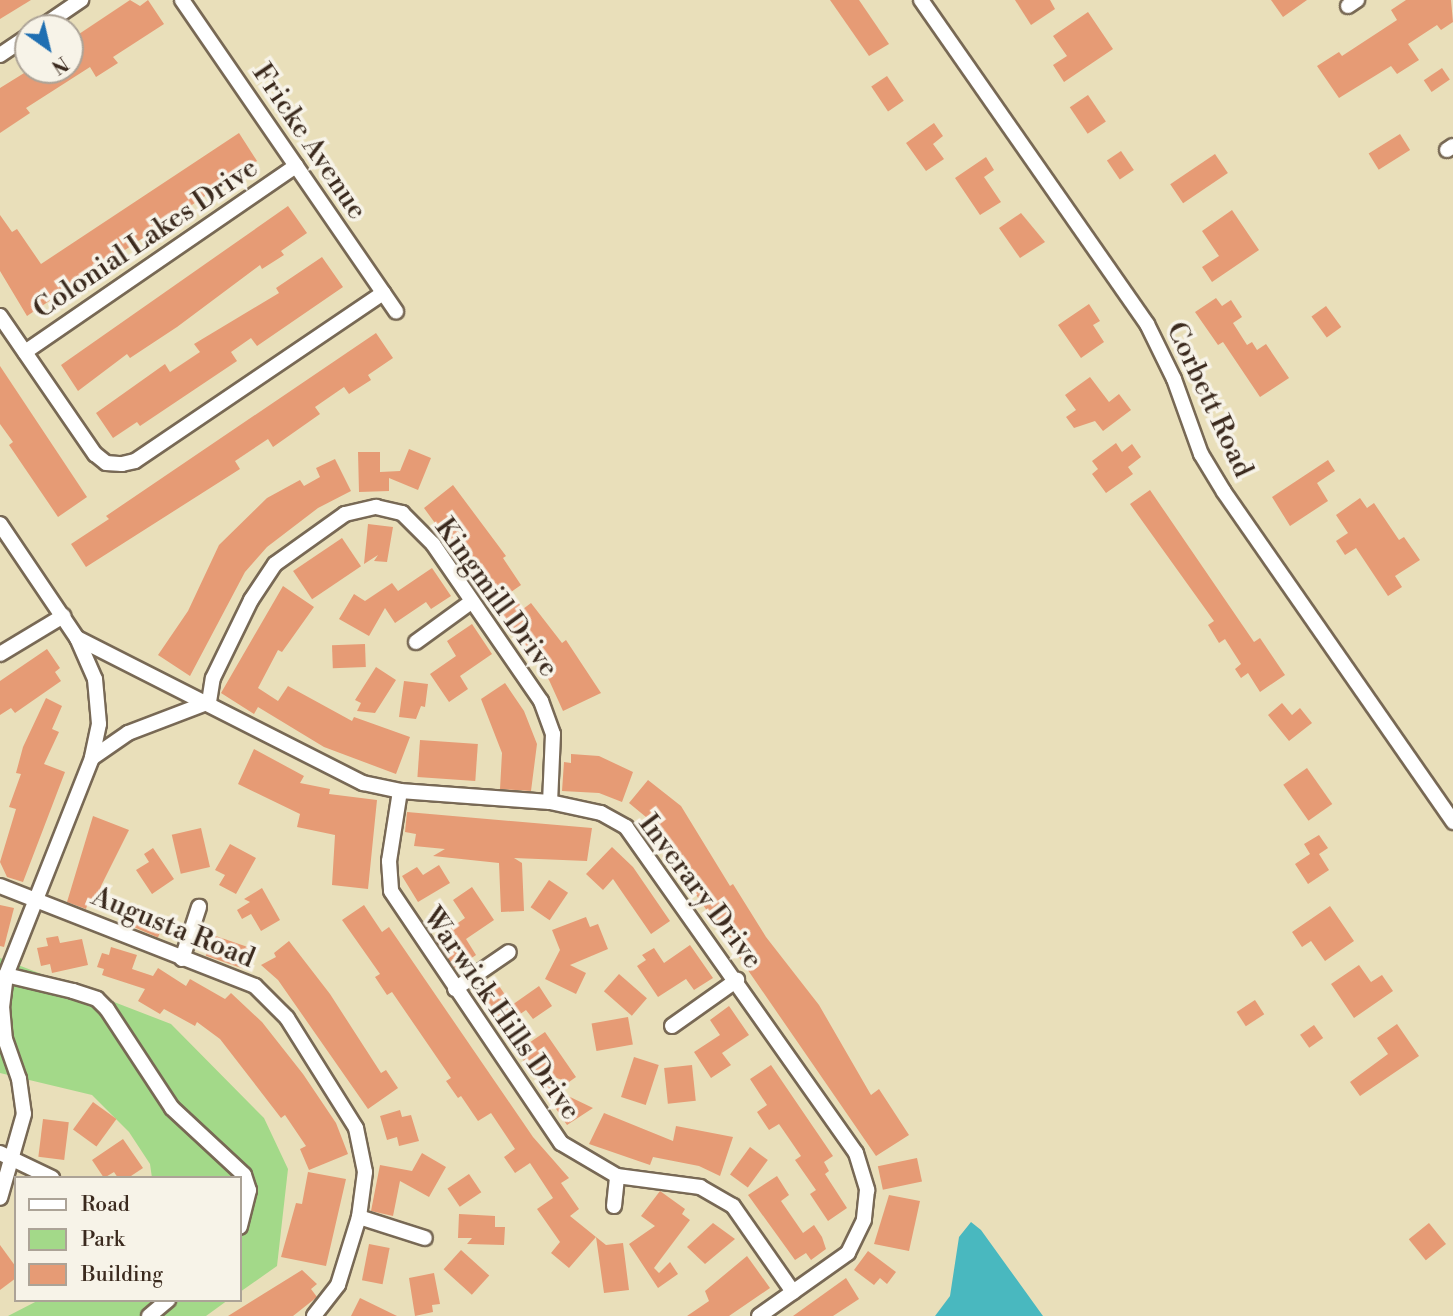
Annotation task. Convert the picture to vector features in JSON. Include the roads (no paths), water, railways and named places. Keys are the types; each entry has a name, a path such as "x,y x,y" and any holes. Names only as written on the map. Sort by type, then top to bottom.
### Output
{"street":[{"path":"60,14 81,0"},
{"name":"Fricke Avenue","path":"182,0 396,311"},
{"name":"Corbett Road","path":"921,0 1147,324 1174,379 1202,454 1224,492 1453,822"},
{"name":"Colonial Lakes Drive","path":"25,352 296,166"},
{"path":"0,316 95,454 106,463 122,464 135,461 383,293"},
{"name":"Kingmill Drive","path":"209,702 213,678 251,600 275,564 345,514 376,507 402,513 433,544 541,701 553,734 550,802"},
{"path":"0,524 77,638 95,679 99,724 92,758 6,975 2,1006 5,1039 19,1079 24,1114 14,1159 0,1198"},
{"path":"416,642 471,602"},
{"path":"0,654 63,616"},
{"name":"Inverary Drive","path":"77,638 209,702 363,783 400,791 550,802 601,813 625,827 737,980 856,1153 867,1190 864,1220 848,1253 793,1292 775,1311 759,1316"},
{"path":"92,758 128,733 209,702"},
{"name":"Warwick Hills Drive","path":"400,791 389,860 391,891 561,1143 617,1175 701,1187 733,1206 793,1292"},
{"name":"Augusta Road","path":"0,886 255,986 287,1018 356,1128 365,1172 359,1217 338,1285 314,1316"},
{"path":"182,958 199,907"},
{"path":"455,989 509,952"},
{"path":"6,975 97,999 107,1009 172,1108 244,1175 250,1190 242,1220"},
{"path":"672,1026 737,980"},
{"path":"0,1153 48,1176"},
{"path":"614,1206 617,1175"},
{"path":"359,1217 425,1238"},
{"path":"149,1316 166,1302"}],"water":[{"path":"971,1222 981,1230 1043,1316 935,1316 950,1296 959,1237"}]}
